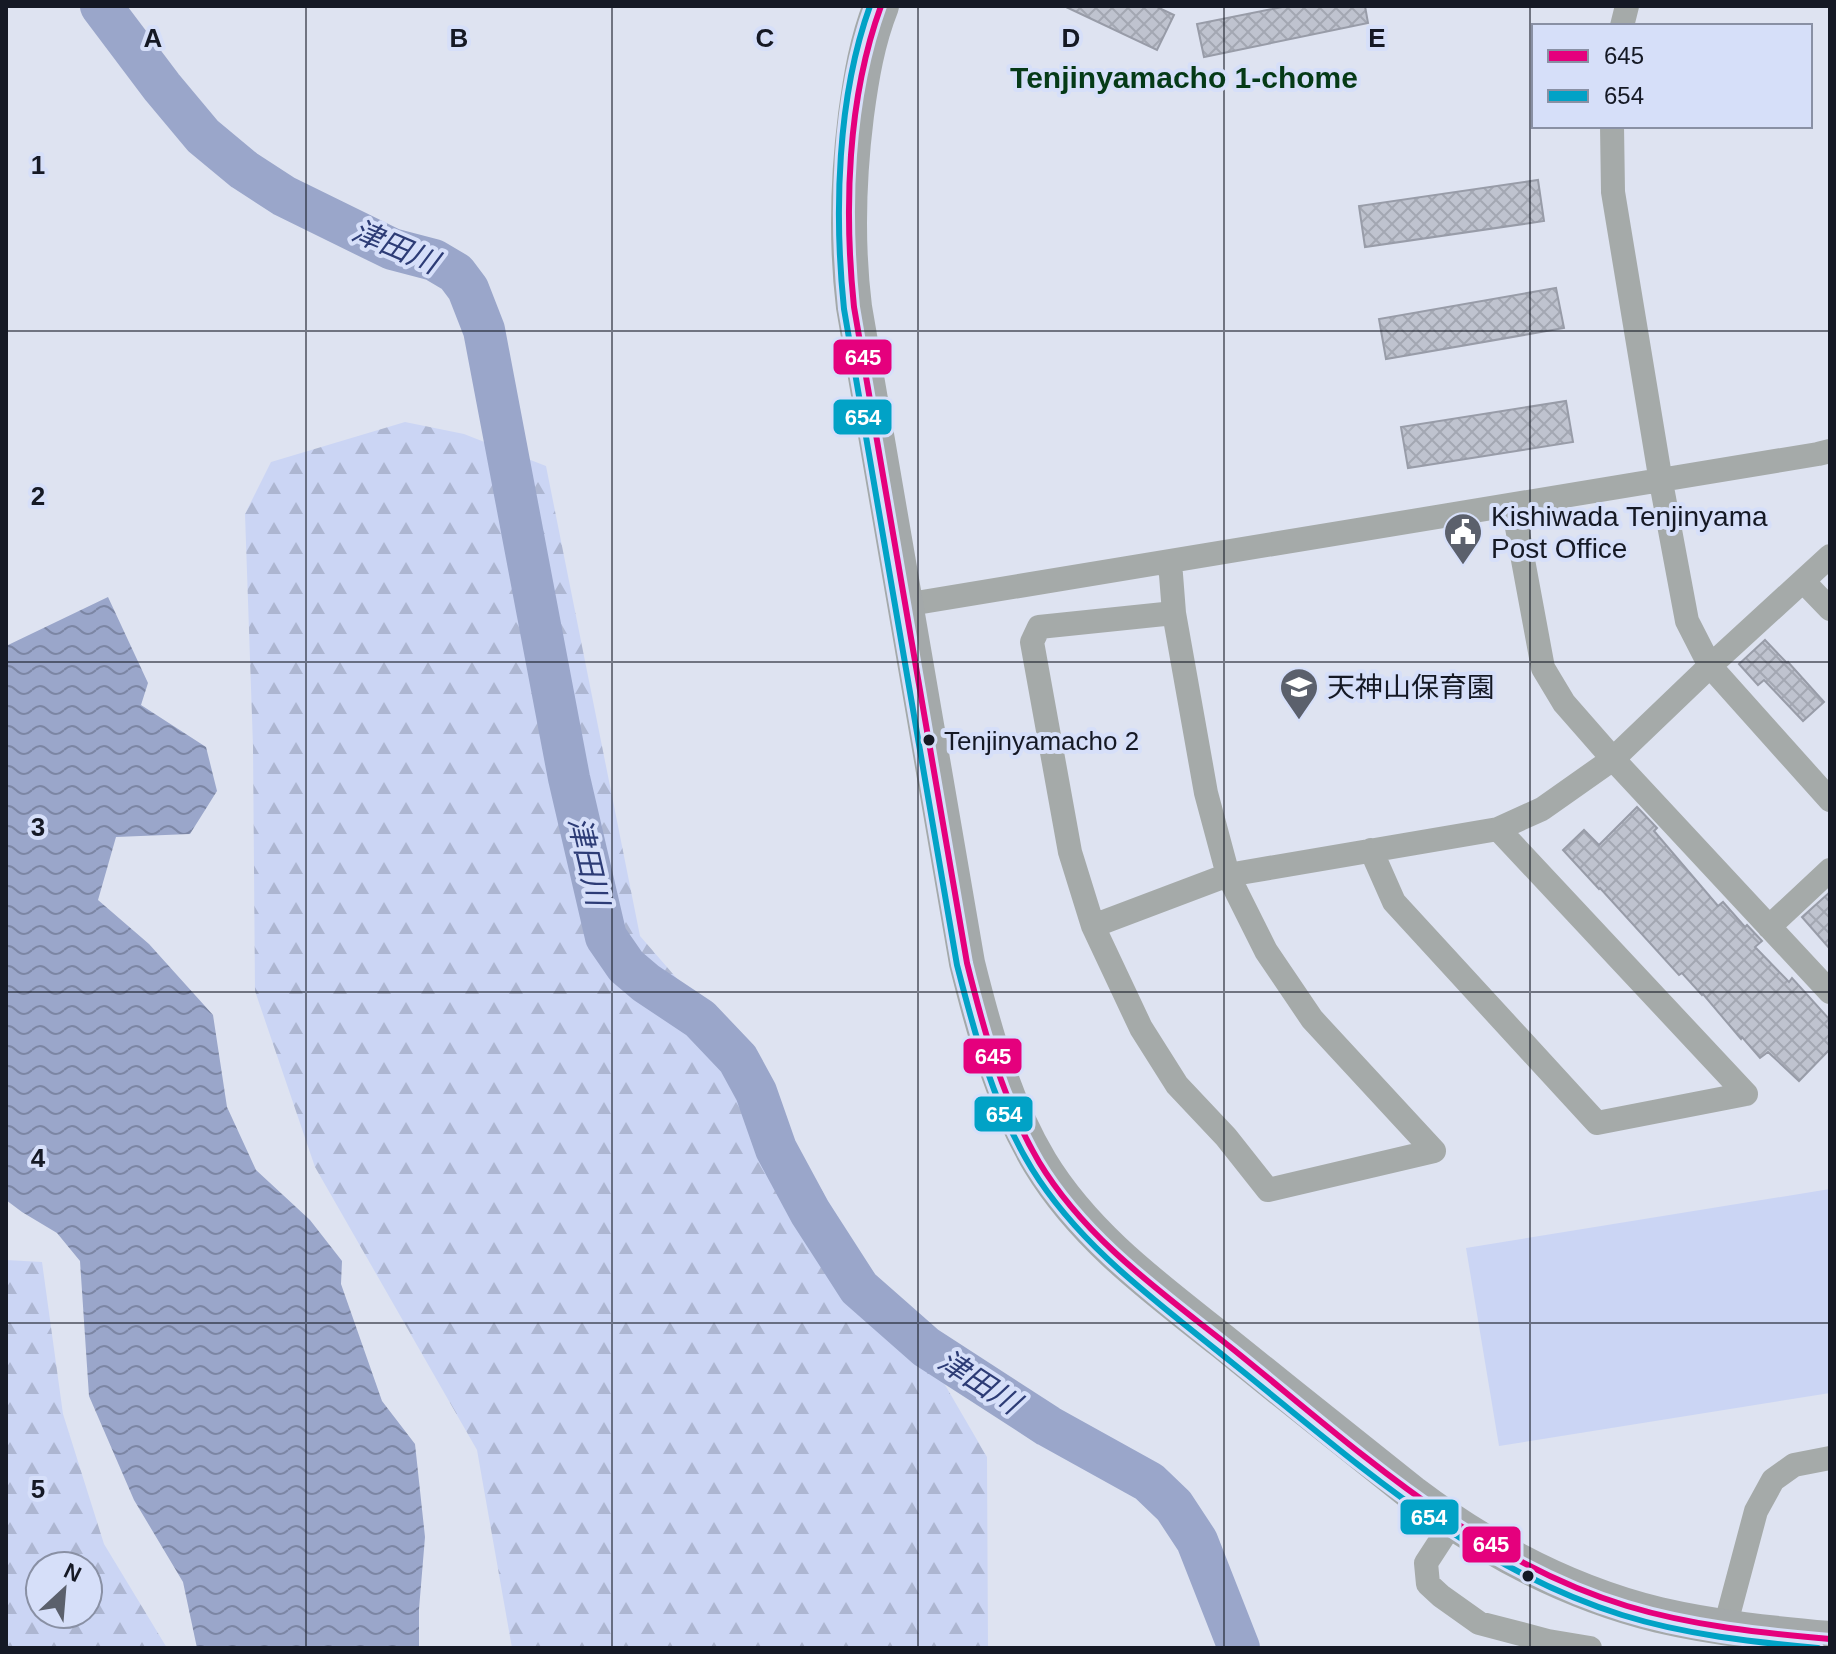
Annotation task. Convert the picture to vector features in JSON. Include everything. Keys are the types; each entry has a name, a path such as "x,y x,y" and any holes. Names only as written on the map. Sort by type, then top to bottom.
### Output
{"street":[{"path":"881,6 866,53 851,152 849,263 854,307 970,978 985,1036 1012,1108 1040,1163 1083,1222 1131,1268 1452,1523 1559,1581 1616,1602 1660,1615 1725,1627 1830,1639"},
{"path":"1612,128 1613,192 1687,621 1710,666 1830,800"},
{"path":"904,605 1661,482 1830,451"},
{"path":"1513,506 1543,668 1564,703 1830,992"},
{"path":"1093,926 1228,875 1498,829 1542,809 1613,759 1830,556"},
{"path":"1170,562 1174,613 1206,793 1228,875 1266,951 1312,1019 1434,1151 1268,1190 1226,1137 1177,1085 1141,1028 1093,926 1070,852 1032,642 1039,627 1174,613"},
{"path":"1803,581 1830,609"},
{"path":"1371,850 1394,902 1597,1123 1746,1094 1498,829"},
{"path":"1769,927 1830,870"},
{"path":"1725,1627 1756,1511 1773,1480 1794,1465 1830,1458"},
{"path":"1452,1523 1426,1563 1428,1584 1441,1596 1479,1623 1590,1648"}],"green space":[{"path":"405,422 464,434 546,466 640,936 739,1050 841,1223 934,1366 987,1457 988,1648 512,1648 477,1450 315,1167 255,991 253,746 245,514 271,462"},
{"path":"1830,1189 1830,1393 1499,1446 1466,1248"},
{"path":"6,1260 42,1262 63,1414 104,1544 167,1648 6,1648"}],"water":[{"path":"108,597 148,683 141,705 206,747 217,791 190,834 116,837 98,900 149,944 213,1015 227,1107 256,1170 310,1220 342,1261 341,1284 382,1401 415,1444 425,1537 419,1648 197,1648 183,1582 134,1500 89,1396 80,1261 57,1233 6,1200 6,646"}],"building":[{"path":"1064,6 1155,6 1174,15 1157,50"},
{"path":"1287,6 1365,6 1368,23 1204,57 1197,24"},
{"path":"1538,180 1544,221 1365,247 1359,206"},
{"path":"1556,288 1564,328 1386,359 1379,319"},
{"path":"1566,401 1573,442 1408,468 1401,427"},
{"path":"1765,640 1824,702 1803,721 1764,680 1758,685 1739,664"},
{"path":"1637,807 1718,906 1723,902 1762,941 1755,947 1789,982 1792,978 1830,1020 1830,1049 1799,1081 1768,1052 1760,1058 1703,994 1682,973 1679,975 1563,850 1584,830 1599,845"},
{"path":"1830,892 1830,949 1802,917"}],"waterway":[{"name":"津田川","path":"101,6 203,136 244,170 284,196 392,249 434,260 456,273 468,289 484,330 569,778 606,937 626,966 700,1019 738,1059 756,1092 776,1149 810,1212 859,1288 926,1347 1048,1426 1149,1482 1174,1506 1197,1541 1239,1648"}],"transit line":[{"name":"654","path":"870,6 851,78 841,156 839,234 844,309 957,965 996,1096 1032,1169 1052,1198 1097,1249 1149,1296 1368,1472 1463,1540 1567,1595 1622,1615 1695,1633 1818,1648"},
{"name":"645","path":"881,6 861,79 851,155 849,232 854,307 967,963 1005,1090 1039,1162 1079,1216 1128,1264 1371,1462 1468,1531 1571,1586 1627,1606 1702,1624 1830,1639"}],"place":[{"name":"Kishiwada Tenjinyama Post Office","path":"1463,566"},
{"name":"天神山保育園","path":"1299,721"},
{"name":"Tenjinyamacho 2","path":"929,740"}],"district":[{"name":"Tenjinyamacho 1-chome","path":"1184,78"}]}
